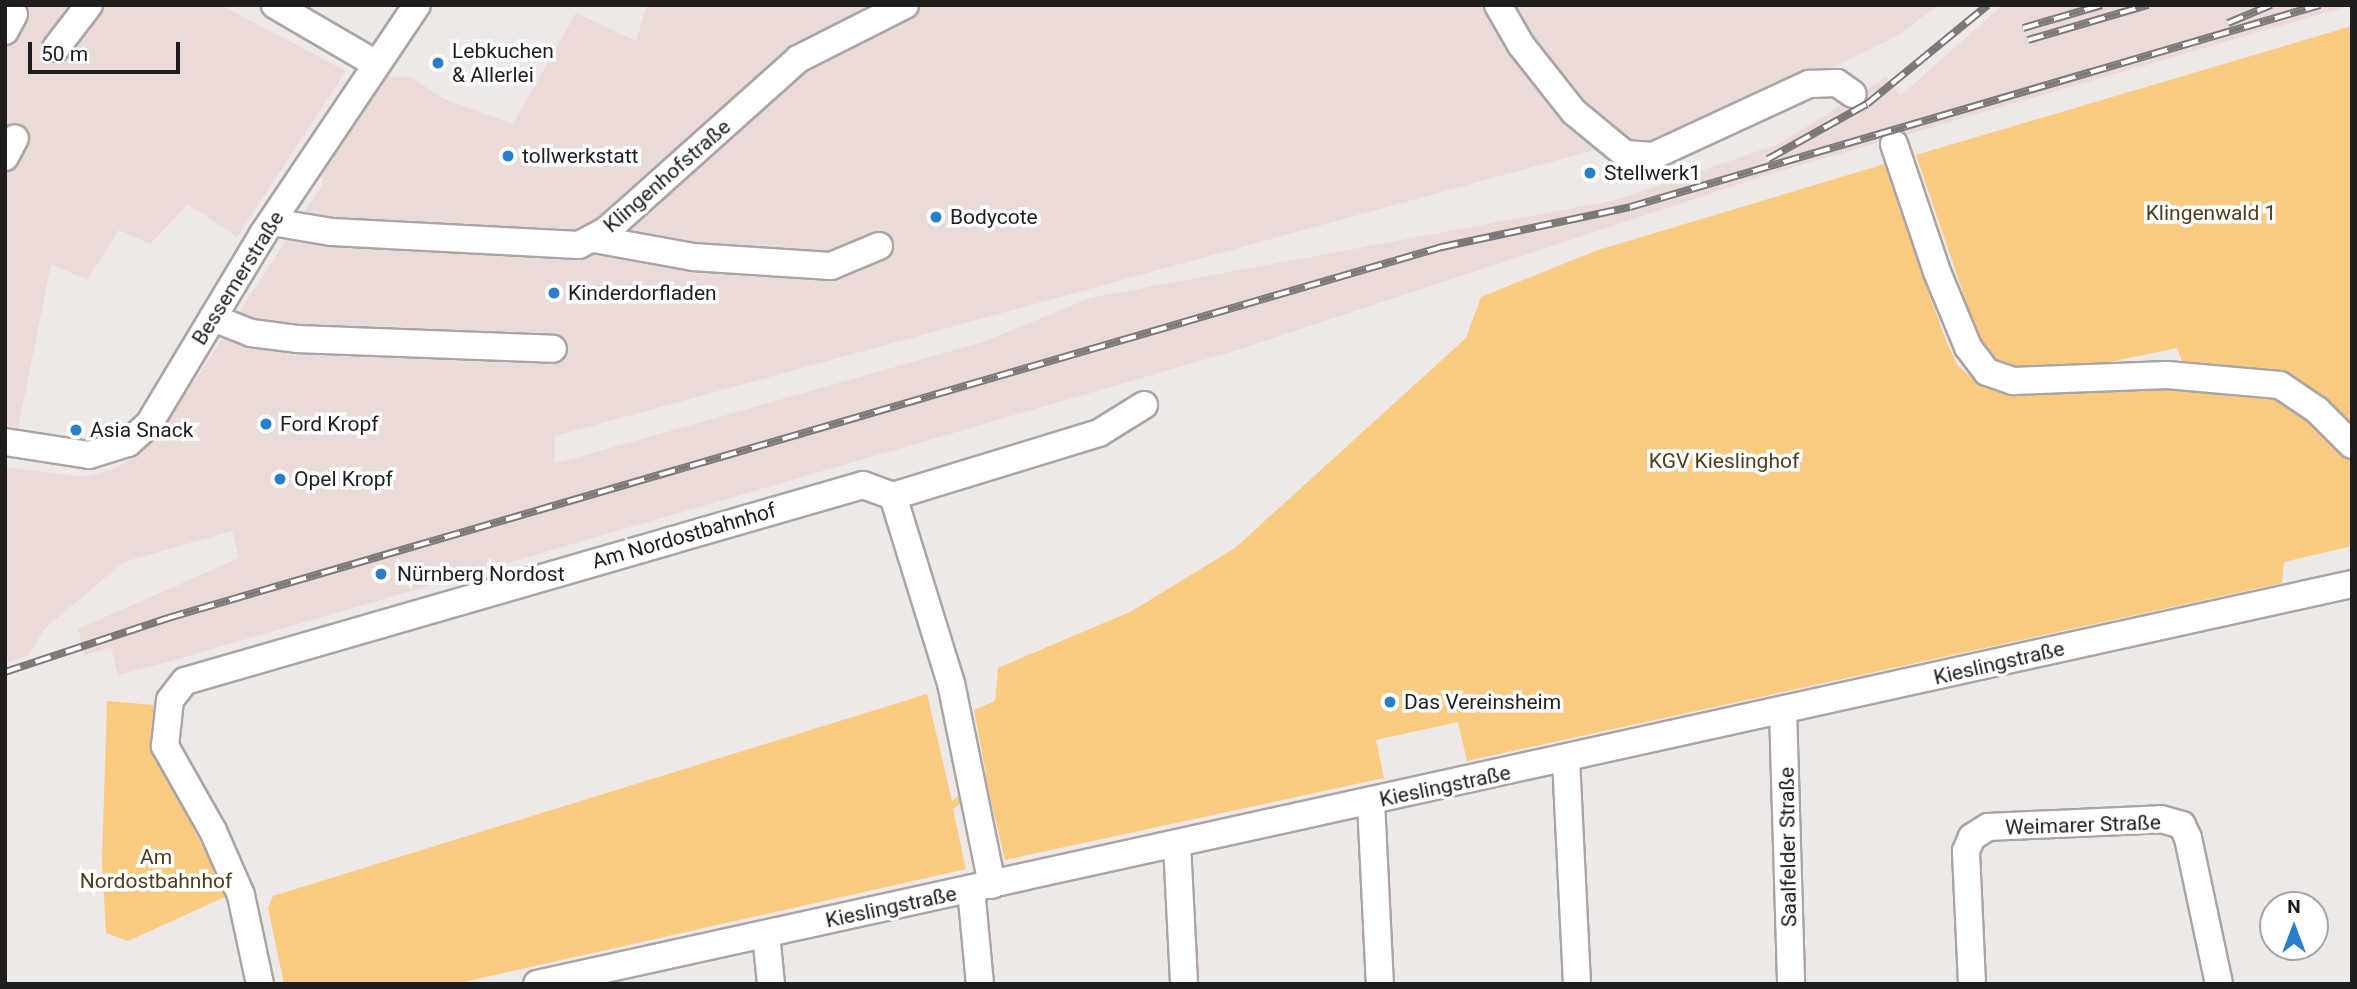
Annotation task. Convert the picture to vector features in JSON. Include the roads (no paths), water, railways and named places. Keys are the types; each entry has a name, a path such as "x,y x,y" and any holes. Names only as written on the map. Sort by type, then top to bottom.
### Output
{"street":[{"path":"56,48 89,5"},
{"path":"275,5 376,64"},
{"name":"Klingenhofstraße","path":"272,222 332,232 566,247 594,239 798,59 905,5"},
{"path":"1498,5 1521,45 1574,112 1625,154 1653,156 1809,84 1837,83 1853,94"},
{"name":"Bessemerstraße","path":"5,442 71,456 107,452 128,443 149,424 272,222 410,9"},
{"path":"1894,144 1937,272 1968,346 1987,372 2013,381 2167,375 2280,385 2317,410 2352,444"},
{"path":"594,239 693,257 831,266 879,246"},
{"path":"212,318 251,333 297,339 553,349"},
{"path":"980,984 981,887 951,683 894,496 1099,433 1144,405"},
{"name":"Am Nordostbahnhof","path":"260,984 241,895 213,831 165,746 170,700 185,681 863,485 894,496"},
{"name":"Kieslingstraße","path":"554,982 2352,584"},
{"name":"Saalfelder Straße","path":"1783,710 1791,984"},
{"path":"1566,759 1577,984"},
{"path":"1371,802 1380,984"},
{"name":"Weimarer Straße","path":"1972,984 1966,851 1972,836 1988,827 2161,819 2182,825 2188,838 2219,984"},
{"path":"1177,844 1184,984"},
{"path":"766,934 771,984"}],"railway":[{"path":"1768,159 1867,104 1988,5"},
{"path":"2023,28 2102,5"},
{"path":"2028,40 2148,5"},
{"path":"2228,23 2271,5"},
{"path":"5,672 168,618 1442,247 1630,207 2320,5"}],"place":[{"name":"Lebkuchen & Allerlei","path":"438,63"},
{"name":"tollwerkstatt","path":"508,156"},
{"name":"Stellwerk1","path":"1590,173"},
{"name":"Bodycote","path":"936,217"},
{"name":"Kinderdorfladen","path":"554,293"},
{"name":"Ford Kropf","path":"266,424"},
{"name":"Asia Snack","path":"76,430"},
{"name":"Opel Kropf","path":"280,479"},
{"name":"Nürnberg Nordost","path":"381,574"},
{"name":"Das Vereinsheim","path":"1390,702"}],"park label":[{"name":"Klingenwald 1","path":"2211,213"},
{"name":"KGV Kieslinghof","path":"1724,461"}]}
